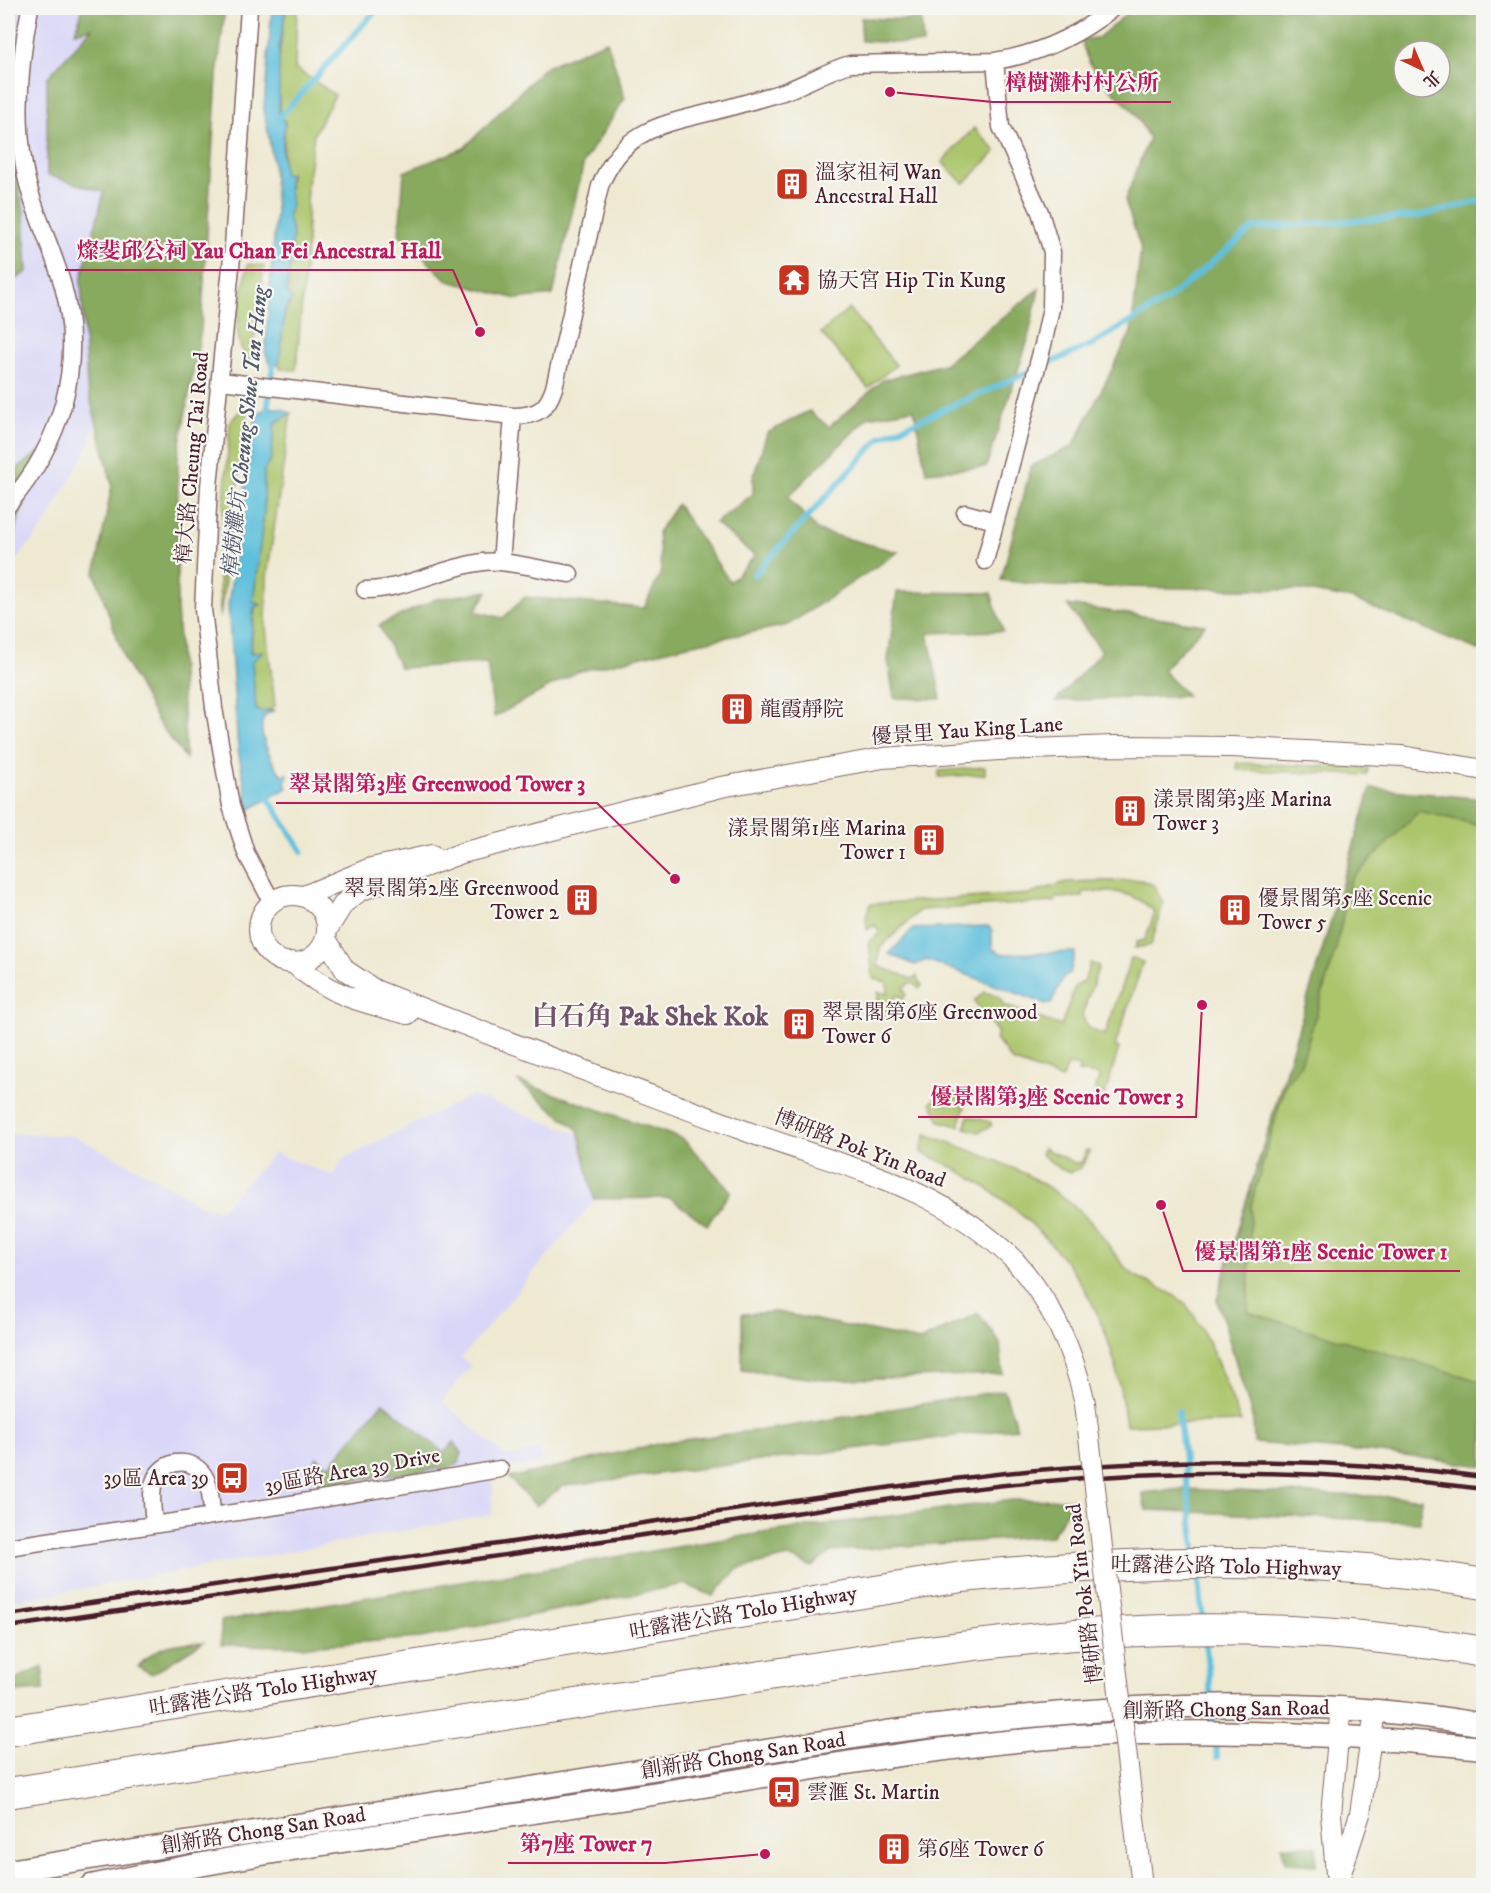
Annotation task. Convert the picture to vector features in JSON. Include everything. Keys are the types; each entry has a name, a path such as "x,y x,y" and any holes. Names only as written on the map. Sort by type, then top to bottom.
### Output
{"highway":[{"name":"吐露港公路 Tolo Highway","path":"8,1731 962,1577 1143,1562 1283,1563 1404,1573 1484,1584"},
{"path":"8,1792 869,1660 1077,1635 1150,1631 1281,1632 1395,1639 1484,1652"}],"main road":[{"name":"創新路 Chong San Road","path":"8,1871 886,1732 981,1720 1157,1706 1275,1705 1341,1707 1419,1714 1484,1725"},
{"name":"創新路 Chong San Road","path":"91,1886 197,1865 892,1756 986,1744 1160,1732 1338,1737 1484,1748"}],"street":[{"path":"8,506 27,483 44,454 65,400 70,376 71,336 67,303 58,271 32,202 21,146 20,79 30,8"},
{"name":"樟大路 Cheung Tai Road","path":"249,8 221,381 209,486 203,609 214,708 231,806 246,853 272,902"},
{"path":"221,381 513,416 539,412 550,402 600,186 608,165 631,140 659,125 784,91 850,64 995,61 1023,56 1060,42 1113,8"},
{"path":"985,561 1051,308 1052,252 1040,212 1001,127 995,61"},
{"path":"501,562 513,416"},
{"path":"965,513 995,521"},
{"path":"365,590 405,583 481,562 501,562 570,574"},
{"name":"優景里 Yau King Lane","path":"326,934 344,903 360,891 462,853 721,787 883,758 1011,749 1232,747 1402,756 1484,770"},
{"name":"優景里 Yau King Lane","path":"304,896 371,868 431,855 462,853"},
{"path":"287,895 304,896 318,906 326,921 326,934 316,954 309,959 292,962 276,958 261,939 260,923 272,902 287,895"},
{"name":"博研路 Pok Yin Road","path":"326,934 339,963 363,984 473,1029 759,1136 906,1186 954,1210 996,1242 1036,1285 1053,1312 1078,1369 1085,1403 1142,1886"},
{"name":"博研路 Pok Yin Road","path":"292,962 321,986 346,998 473,1029"},
{"path":"154,1524 154,1483 162,1469 178,1462 196,1466 202,1472 209,1488 212,1515"},
{"name":"39區路 Area 39 Drive","path":"8,1547 500,1469"},
{"path":"1337,1885 1331,1814 1341,1707"},
{"path":"1337,1885 1359,1814 1375,1710"}],"shaded area":[{"path":"8,8 132,8 109,376 91,441 46,524 8,570"},
{"path":"472,1095 634,1154 461,1358 471,1366 442,1401 503,1454 516,1456 539,1449 542,1464 493,1469 492,1515 8,1602 8,1133 74,1136 146,1173 202,1206 220,1210 274,1153 334,1176 343,1159"}],"green space":[{"path":"83,8 225,8 217,77 201,330 178,454 177,607 186,759 158,722 125,661 95,574 112,485 87,386 81,280 104,192 47,175 47,78 92,28 75,32"},
{"path":"286,8 297,8 295,68 335,95 314,134 307,186 307,245 296,370 280,369 278,352 282,323 292,299 287,293 293,235 288,217 290,173 282,176 285,121 281,112 278,83"},
{"path":"1133,8 1483,8 1483,652 1352,599 1301,590 1049,586 1001,580 1031,466 1073,446 1131,332 1141,249 1125,200 1149,138 1132,110 1094,71 1081,39 1098,38"},
{"path":"861,18 921,20 923,44 861,41"},
{"path":"607,41 625,98 584,162 553,295 517,299 448,281 399,234 404,172 464,148 545,67"},
{"path":"974,128 996,151 964,184 942,162"},
{"path":"8,140 24,211 27,272 8,284"},
{"path":"248,264 264,266 251,363 243,353 238,329 240,302"},
{"path":"1039,289 1027,343 986,467 926,472 914,409 868,417 788,497 818,531 898,552 788,625 688,645 577,672 494,717 487,663 400,668 379,625 436,599 488,591 475,611 503,618 525,597 644,608 661,572 658,532 677,504 730,582 755,556 715,523 753,494 753,478 767,433 809,411 829,427 883,380 944,364"},
{"path":"849,309 896,365 868,388 821,333"},
{"path":"249,401 220,618 219,567 230,422"},
{"path":"291,413 267,577 266,628 275,706 263,714 256,709 250,656 255,607 253,602 264,512 264,470 271,459 275,423"},
{"path":"62,435 25,497 8,554 8,475"},
{"path":"897,592 991,593 1003,631 928,633 941,699 894,698 888,660"},
{"path":"1067,605 1205,625 1163,670 1187,696 1056,701 1102,651"},
{"path":"1237,763 1368,768 1367,775 1237,770"},
{"path":"985,767 985,774 939,777 939,771"},
{"path":"1371,788 1483,799 1483,826 1419,811 1350,881 1336,949 1301,1064 1285,1085 1251,1205 1248,1312 1483,1382 1483,1466 1381,1453 1254,1443 1253,1420 1217,1299"},
{"path":"1397,800 1483,816 1483,1442 1217,1299 1363,815"},
{"path":"1141,880 1154,885 1163,903 1151,945 1135,948 1137,942 1145,940 1155,912 1138,899 1122,893 1083,892 1083,897 1056,898 1055,902 920,910 880,948 878,966 912,979 917,976 922,986 919,988 911,982 904,988 906,995 903,998 897,995 889,1003 890,1012 883,1014 877,1006 878,992 888,994 887,982 873,979 869,941 880,933 875,925 867,930 866,917 870,904 1030,894 1066,882"},
{"path":"1131,958 1143,962 1115,1046 1119,1048 1105,1095 1095,1091 1100,1075 1078,1072 1080,1067 1068,1065 1062,1079 1012,1061 996,1039 998,1033 974,1001 985,992 1000,997 1003,1005 1061,1026 1075,986 1084,982 1090,963 1099,966 1082,1015 1089,1029 1105,1035"},
{"path":"517,1081 683,1139 731,1191 707,1225 670,1198 594,1199 578,1130"},
{"path":"944,1090 956,1094 965,1106 959,1126 940,1121 931,1103"},
{"path":"968,1116 990,1122 992,1125 979,1132 965,1128"},
{"path":"926,1134 1013,1168 1053,1191 1090,1221 1131,1273 1181,1300 1190,1310 1207,1340 1241,1422 1126,1425 1108,1339 1089,1298 1072,1270 1052,1245 1004,1201 978,1182 921,1152"},
{"path":"1043,1148 1077,1164 1082,1161 1086,1150 1090,1152 1081,1168 1071,1172 1060,1169 1041,1154"},
{"path":"777,1312 920,1341 978,1313 1000,1343 1003,1374 824,1380 742,1370 742,1314"},
{"path":"1004,1390 1017,1428 563,1486 536,1506 509,1478 666,1442 785,1427"},
{"path":"383,1402 444,1453 454,1442 462,1453 459,1462 452,1467 327,1484 316,1481 311,1471 317,1457 329,1466"},
{"path":"1183,1489 1421,1498 1420,1522 1146,1510 1142,1493"},
{"path":"1074,1499 1052,1536 832,1551 812,1567 789,1557 737,1569 713,1596 684,1584 421,1638 307,1646 221,1645 221,1621 775,1531 1012,1500"},
{"path":"203,1642 152,1674 138,1667 159,1649 184,1643"},
{"path":"43,1667 44,1690 14,1692 17,1678"},
{"path":"1281,1845 1317,1846 1316,1865 1286,1863"}],"water":[{"path":"272,8 286,8 279,48 279,118 285,121 282,152 284,175 290,173 288,182 291,204 288,217 293,235 287,293 292,299 285,310 279,365 271,365 265,352 276,212 273,162 264,109"},
{"path":"268,407 283,409 291,413 275,423 271,459 264,470 264,512 253,602 261,605 254,607 250,653 263,651 252,662 256,709 261,712 275,710 266,715 263,721 263,737 278,770 282,775 288,774 285,783 287,788 249,810 238,749 228,605 256,415"},
{"path":"988,926 992,930 992,948 1002,954 1075,952 1070,973 1063,977 1051,1004 927,960 915,965 889,954 913,929"}],"waterway":[{"name":"樟樹灘坑 Cheung Shue Tan Hang","path":"277,123 378,8"},
{"path":"754,575 881,437 1093,344 1168,299 1253,228 1418,216 1484,200"},
{"name":"樟樹灘坑 Cheung Shue Tan Hang","path":"267,412 274,357"},
{"name":"樟樹灘坑 Cheung Shue Tan Hang","path":"265,793 302,851"},
{"path":"1178,1411 1196,1556"},
{"path":"1198,1572 1203,1622"},
{"path":"1205,1638 1217,1757"}],"railway":[{"path":"8,1615 892,1487 1019,1472 1205,1461 1372,1466 1484,1477"},
{"path":"8,1627 892,1499 1019,1484 1148,1475 1260,1473 1373,1478 1484,1489"}],"place":[{"name":"樟樹灘村村公所","path":"890,92"},
{"name":"溫家祖祠 Wan Ancestral Hall","path":"792,184"},
{"name":"協天宮 Hip Tin Kung","path":"794,280"},
{"name":"燦斐邱公祠 Yau Chan Fei Ancestral Hall","path":"480,332"},
{"name":"龍霞靜院","path":"737,709"},
{"name":"漾景閣第3座 Marina Tower 3","path":"1130,811"},
{"name":"漾景閣第1座 Marina Tower 1","path":"929,840"},
{"name":"翠景閣第3座 Greenwood Tower 3","path":"675,879"},
{"name":"翠景閣第2座 Greenwood Tower 2","path":"582,900"},
{"name":"優景閣第5座 Scenic Tower 5","path":"1235,910"},
{"name":"優景閣第3座 Scenic Tower 3","path":"1202,1005"},
{"name":"翠景閣第6座 Greenwood Tower 6","path":"799,1024"},
{"name":"優景閣第1座 Scenic Tower 1","path":"1161,1205"},
{"name":"39區 Area 39","path":"232,1478"},
{"name":"雲滙 St. Martin","path":"784,1792"},
{"name":"第6座 Tower 6","path":"894,1849"},
{"name":"第7座 Tower 7","path":"765,1854"}],"district":[{"name":"白石角 Pak Shek Kok","path":"650,1016"}]}
